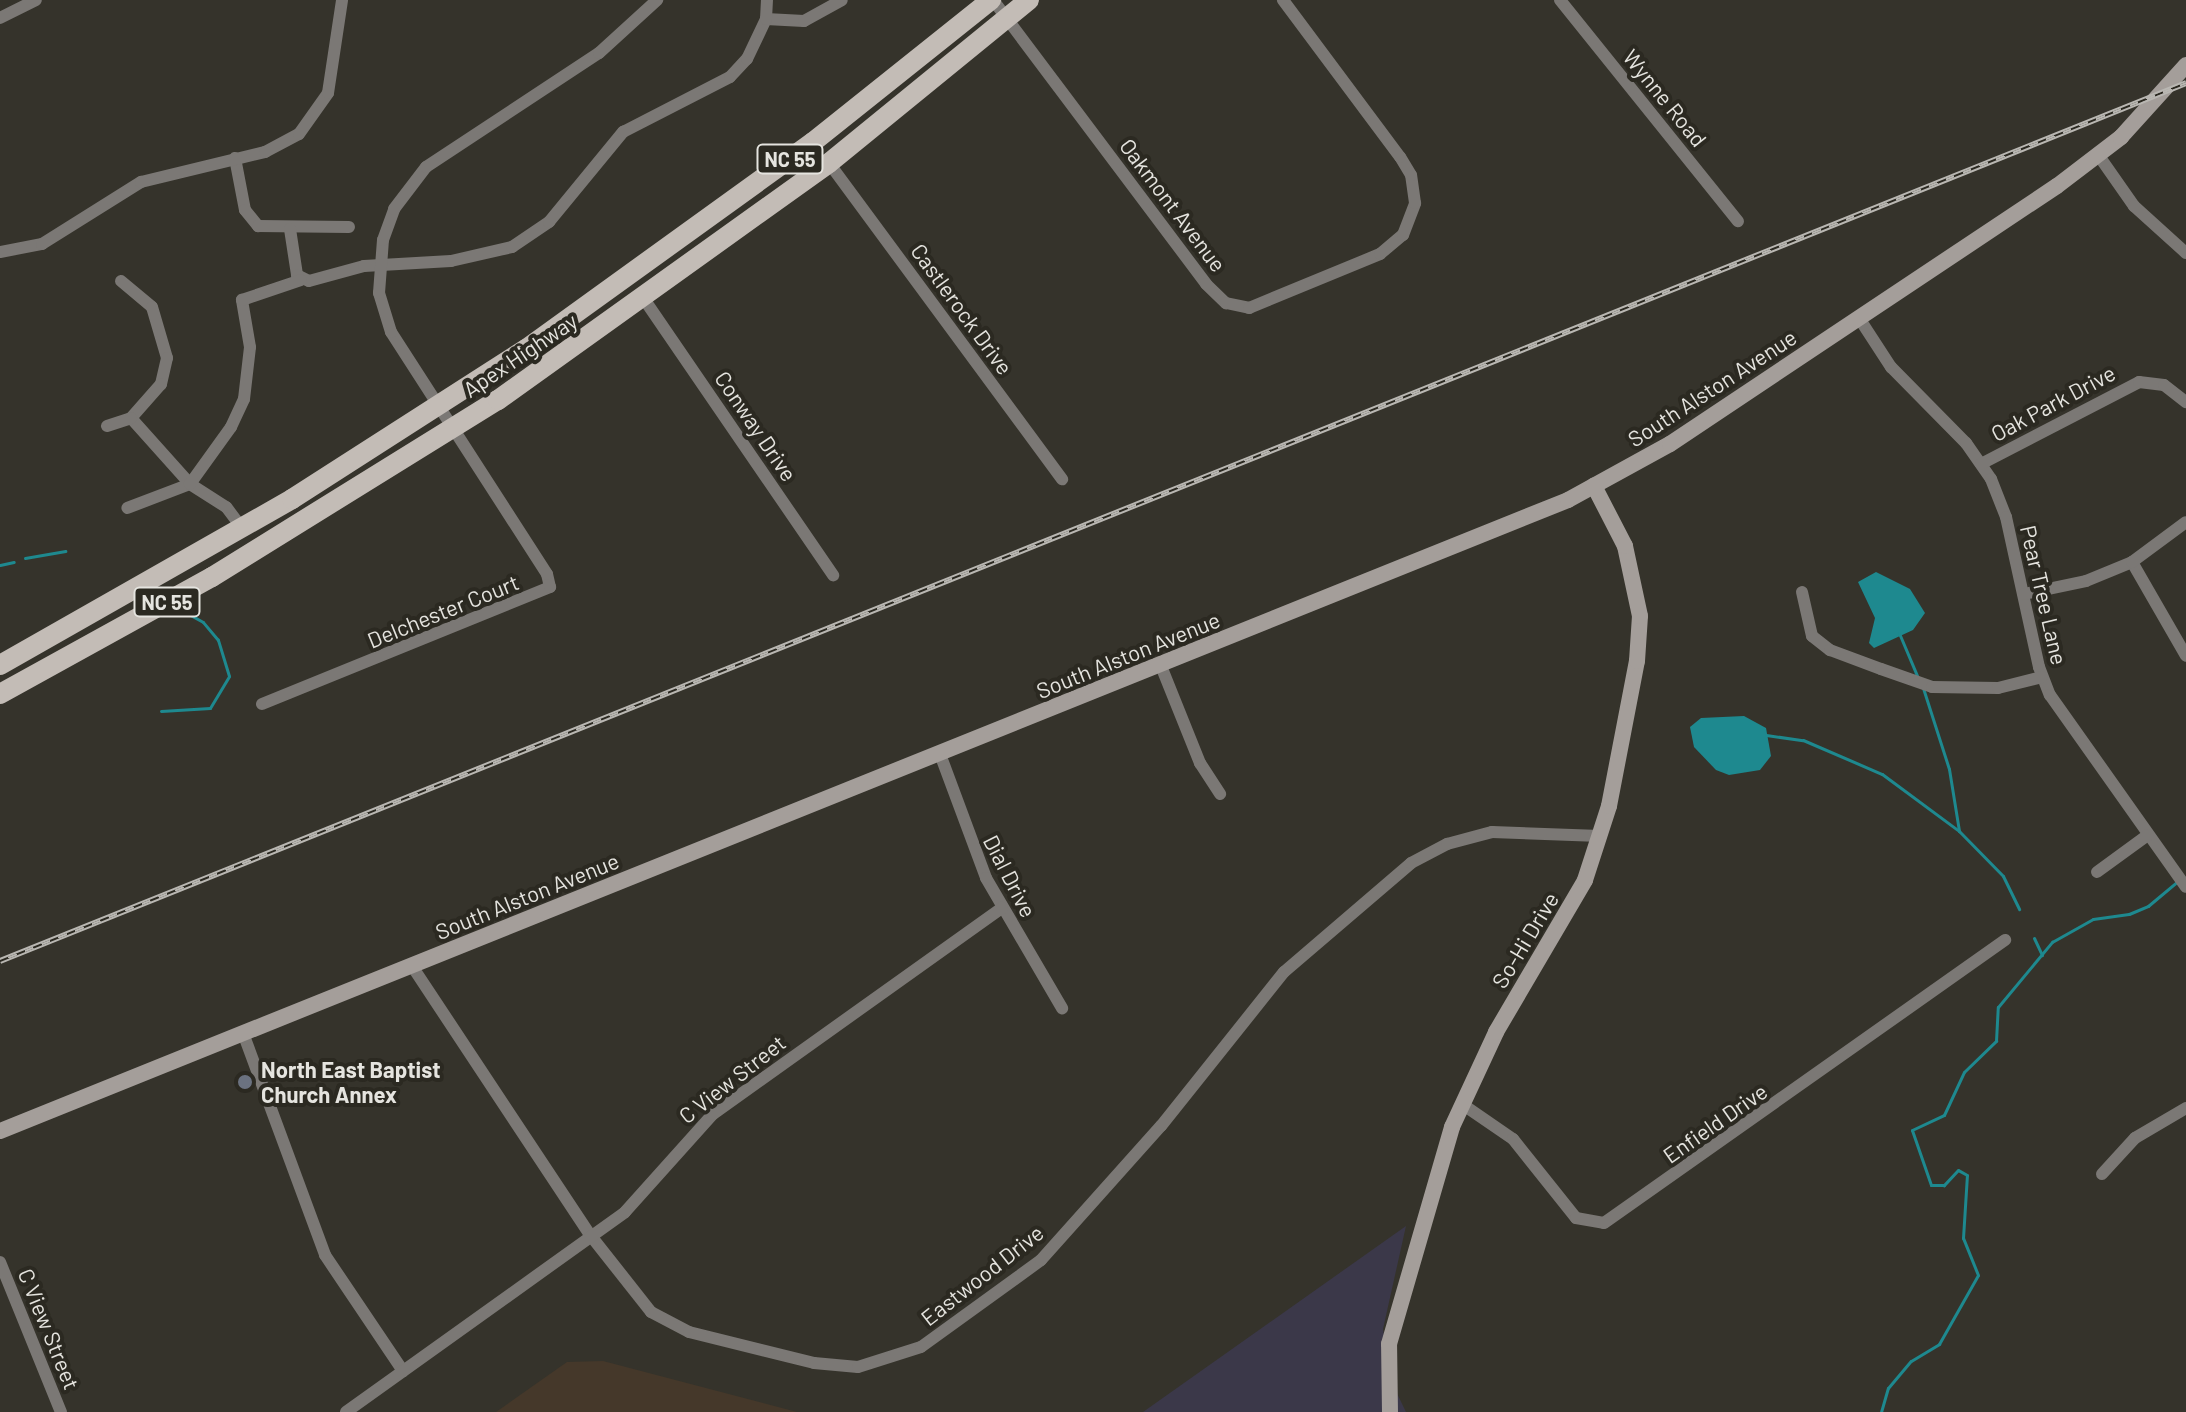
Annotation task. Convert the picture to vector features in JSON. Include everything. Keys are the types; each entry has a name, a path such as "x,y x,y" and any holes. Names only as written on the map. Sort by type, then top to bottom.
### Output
{"main road":[{"name":"Apex Highway","path":"0,665 242,528 437,408 685,238 992,0"},
{"name":"Apex Highway","path":"0,694 212,577 451,428 644,299 829,163 1029,0"}],"street":[{"path":"0,18 36,0"},
{"path":"0,252 42,244 141,182 282,145 310,123 331,84 342,0"},
{"path":"451,428 384,318 380,264 394,209 426,167 599,53 657,0"},
{"path":"127,508 190,484 231,427 244,399 250,347 242,300 301,280 380,264 484,257 532,235 566,204 623,132 730,77 747,59 766,19 767,0"},
{"path":"766,19 804,21 842,0"},
{"name":"Oakmont Avenue","path":"992,0 1206,284 1226,303 1249,308 1380,254 1403,235 1415,203 1407,168 1283,0"},
{"name":"Wynne Road","path":"1560,0 1738,221"},
{"name":"South Alston Avenue","path":"0,1131 1161,666 1594,486 1670,444 2099,156 2186,65"},
{"path":"2099,156 2134,206 2186,253"},
{"path":"235,158 250,219 258,226 290,229 349,227"},
{"name":"Castlerock Drive","path":"829,163 1062,479"},
{"path":"290,229 301,280"},
{"path":"107,426 131,418 149,404 161,384 167,358 152,307 121,281"},
{"name":"Conway Drive","path":"644,299 833,575"},
{"name":"Pear Tree Lane","path":"1859,318 1891,367 1981,464 2006,517 2042,677 2063,718 2186,887"},
{"name":"Oak Park Drive","path":"1981,464 2139,382 2164,385 2186,402"},
{"path":"131,418 190,484 226,507 242,528"},
{"name":"Delchester Court","path":"262,704 550,587 547,574 451,428"},
{"name":"So-Hi Drive","path":"1390,1412 1389,1344 1397,1308 1462,1104 1496,1032 1572,905 1600,836 1632,690 1640,616 1625,546 1594,486"},
{"path":"2024,594 2086,581 2132,562 2186,522"},
{"path":"2132,562 2186,656"},
{"path":"1802,592 1803,615 1812,636 1830,650 1932,687 1998,688 2042,677"},
{"path":"1161,666 1200,763 1220,794"},
{"name":"Dial Drive","path":"940,754 966,832 1002,908 1062,1008"},
{"name":"Eastwood Drive","path":"412,966 591,1236 651,1312 689,1332 845,1367 905,1355 1053,1249 1161,1126 1268,989 1311,946 1411,863 1447,844 1492,832 1600,836"},
{"path":"2097,872 2148,835"},
{"name":"C View Street","path":"346,1412 639,1198 713,1114 1002,908"},
{"name":"Enfield Drive","path":"1462,1104 1520,1146 1576,1218 1604,1223 2005,940"},
{"path":"243,1033 325,1255 403,1371"},
{"path":"2102,1174 2135,1138 2186,1108"},
{"name":"C View Street","path":"0,1262 61,1412"}],"shaded area":[{"path":"1406,1226 1383,1329 1391,1381 1406,1412 1143,1412"},
{"path":"603,1361 797,1412 496,1412 567,1362"}],"water":[{"path":"1876,572 1910,589 1925,613 1913,630 1874,648 1869,643 1875,618 1858,582"},
{"path":"1744,716 1766,728 1771,756 1760,770 1729,775 1716,770 1694,747 1690,727 1701,718"}],"waterway":[{"path":"25,558 65,551"},
{"path":"0,565 14,562"},
{"path":"161,711 210,708 229,676 218,640 203,622 183,611"},
{"path":"1899,633 1918,678"},
{"path":"1923,688 1949,769 1959,831"},
{"path":"1766,735 1803,740 1882,774 1959,831 2003,876 2019,909"},
{"path":"1881,1412 1888,1388 1911,1361 1939,1344 1978,1275 1963,1238 1967,1175 1958,1170 1944,1185 1931,1185 1912,1130 1944,1115 1964,1072 1996,1041 1998,1007 2052,942 2093,919 2129,914 2148,906 2179,880"},
{"path":"2034,938 2042,955"}],"railway":[{"path":"0,961 2186,83"}],"place":[{"name":"North East Baptist Church Annex","path":"245,1082"}]}
